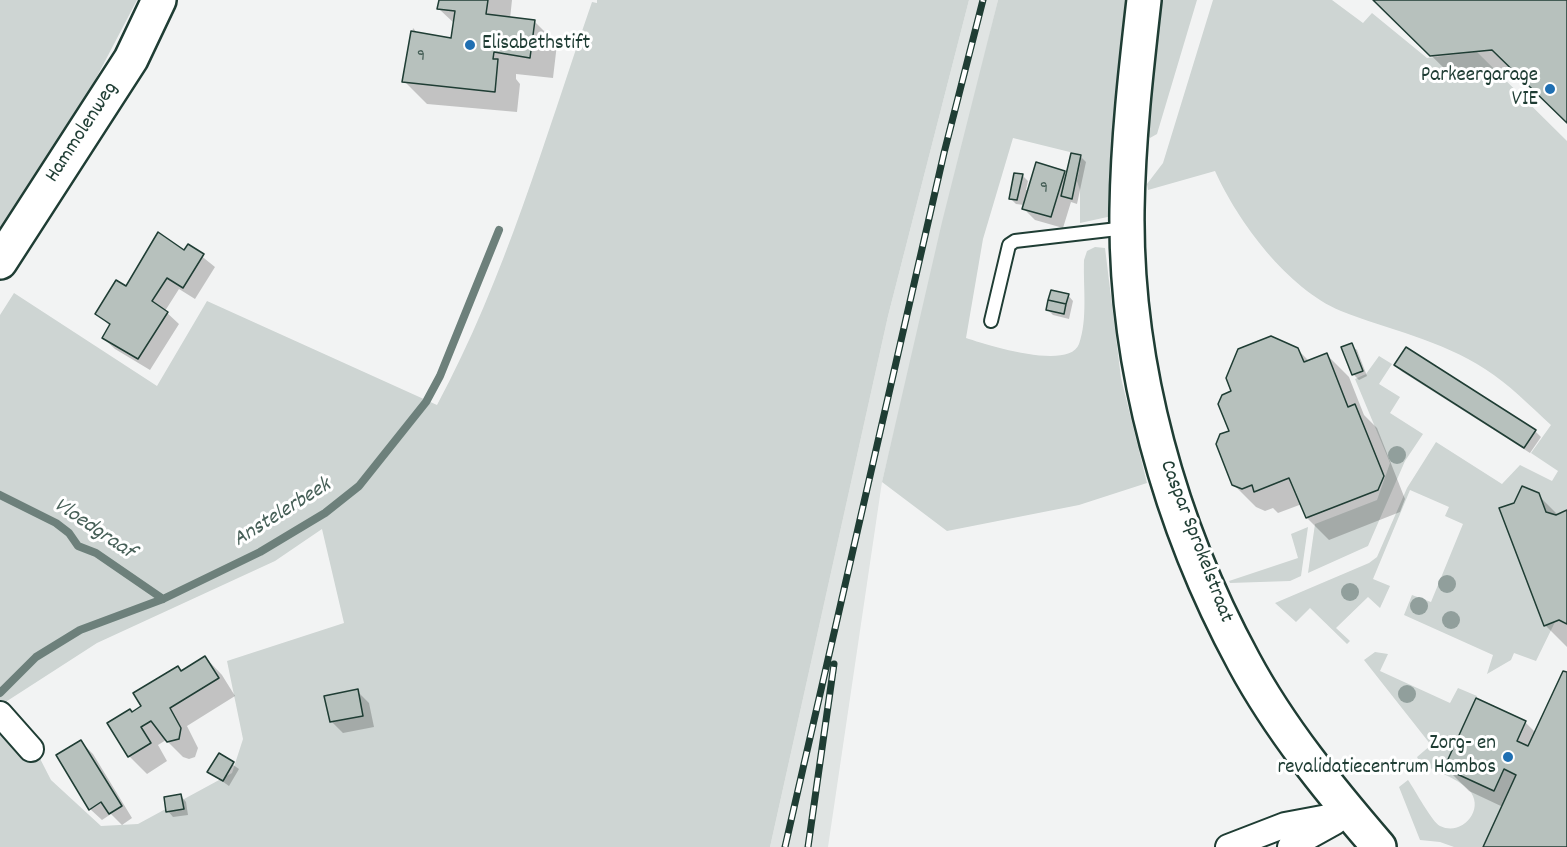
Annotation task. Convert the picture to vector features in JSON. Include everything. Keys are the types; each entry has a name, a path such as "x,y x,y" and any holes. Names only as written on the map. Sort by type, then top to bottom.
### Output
{"main road":[{"name":"Hammolenweg","path":"0,262 131,59 159,0"},
{"name":"Caspar Sprokelstraat","path":"1144,0 1131,139 1128,228 1130,285 1146,390 1165,470 1205,582 1245,664 1278,716 1349,813 1379,847"}],"street":[{"path":"0,714 31,749"},
{"path":"1228,847 1285,825 1349,813"},
{"path":"1290,847 1349,813"}],"lane":[{"path":"991,321 1010,245 1015,241 1128,228"}],"shaded area":[{"path":"0,0 137,0 92,86 0,234"},
{"path":"597,0 969,0 888,316 770,847 0,847 0,315 14,293 157,386 207,301 437,405 461,357 504,258 592,2 597,3","holes":["322,529 344,623 227,661 243,739 232,773 138,824 101,826 51,780 32,743 4,703 97,643 275,561"]},
{"path":"969,0 998,0 882,482 828,847 770,847 888,316"},
{"path":"998,0 1126,0 1116,114 1112,216 1080,223 1080,190 1077,181 1082,155 1013,138 983,239 966,338 1027,354 1044,356 1072,352 1079,344 1082,334 1085,302 1084,260 1087,251 1095,247 1105,248 1121,378 1147,483 1079,505 947,531 882,482 942,222"},
{"path":"1157,0 1197,0 1157,134 1150,138 1146,132"},
{"path":"1213,0 1332,0 1363,23 1372,13 1427,58 1477,52 1567,141 1567,510 1556,515 1546,512 1539,493 1522,486 1514,503 1500,508 1544,625 1555,622 1536,661 1514,653 1511,660 1487,674 1493,655 1404,615 1412,595 1431,602 1463,524 1445,516 1449,507 1410,490 1373,579 1390,586 1380,608 1368,597 1336,628 1350,641 1347,644 1310,608 1296,622 1275,603 1369,563 1377,557 1407,488 1436,442 1502,484 1520,465 1552,481 1558,471 1531,453 1551,425 1519,395 1494,375 1451,350 1341,311 1321,301 1302,287 1267,252 1251,232 1215,171 1148,190 1147,184 1163,163"},
{"path":"1379,356 1392,364 1379,384 1400,397 1390,413 1423,434 1405,461 1368,546 1308,573 1315,524 1377,500 1390,463 1355,379 1366,374"},
{"path":"1308,527 1301,576 1290,581 1230,583 1229,581 1298,558 1291,534"},
{"path":"1375,652 1388,654 1380,671 1450,703 1458,688 1477,696 1444,768 1494,791 1504,769 1516,775 1483,847 1454,847 1440,842 1420,840 1399,787 1408,780 1433,819 1440,826 1448,828 1456,828 1469,819 1475,805 1474,797 1458,782 1420,763 1417,757 1431,745 1364,660"}],"building":[{"name":"Elisabethstift","path":"439,0 488,0 486,14 535,20 530,58 494,52 493,59 498,59 495,92 402,82 411,31 451,38 455,11 437,9"},
{"name":"Parkeergarage VIE","path":"1373,0 1567,0 1567,123 1492,50 1430,56"},
{"path":"1071,153 1081,155 1072,199 1061,196"},
{"path":"1036,162 1065,171 1051,217 1022,209"},
{"path":"1014,173 1023,174 1017,200 1009,199"},
{"path":"158,232 184,250 188,244 204,254 183,288 167,278 152,301 168,312 138,359 102,338 110,324 95,314 116,280 126,286"},
{"path":"1051,290 1069,294 1066,304 1048,300"},
{"path":"1048,300 1066,304 1064,314 1046,310"},
{"path":"1271,336 1298,348 1304,362 1327,353 1348,407 1355,404 1384,476 1378,490 1306,518 1289,478 1254,492 1252,485 1242,489 1232,485 1216,444 1220,434 1229,431 1218,404 1222,395 1231,391 1226,378 1238,349"},
{"path":"1352,343 1363,371 1352,375 1341,347"},
{"path":"1406,347 1536,430 1524,448 1394,365"},
{"path":"1522,486 1539,493 1546,512 1556,515 1567,510 1567,624 1559,620 1544,626 1499,508 1514,503"},
{"path":"205,656 219,678 170,708 181,728 179,739 167,742 151,721 141,727 151,743 128,757 107,723 130,709 132,712 141,706 133,693 178,666 181,671"},
{"name":"Zorg- en revalidatiecentrum Hambos","path":"1563,671 1567,672 1567,847 1483,847 1516,775 1504,769 1494,791 1444,768 1476,698 1526,721 1517,741 1528,746"},
{"path":"358,689 363,716 330,722 324,696"},
{"path":"81,740 122,806 109,814 101,802 89,810 56,755"},
{"path":"219,753 234,762 223,781 207,772"},
{"path":"181,794 184,809 166,812 164,797"}],"waterway":[{"name":"Anstelerbeek","path":"0,693 36,657 80,630 163,599 260,552 325,513 359,486 426,402 440,376 499,230"},
{"name":"Vloedgraaf","path":"0,495 56,523 69,533 78,546 96,553 163,599"}],"railway":[{"path":"785,847 944,153 983,0"},
{"path":"808,847 834,664"}],"place":[{"name":"Elisabethstift","path":"470,45"},
{"name":"Parkeergarage VIE","path":"1550,89"},
{"name":"Zorg- en revalidatiecentrum Hambos","path":"1508,757"}]}
